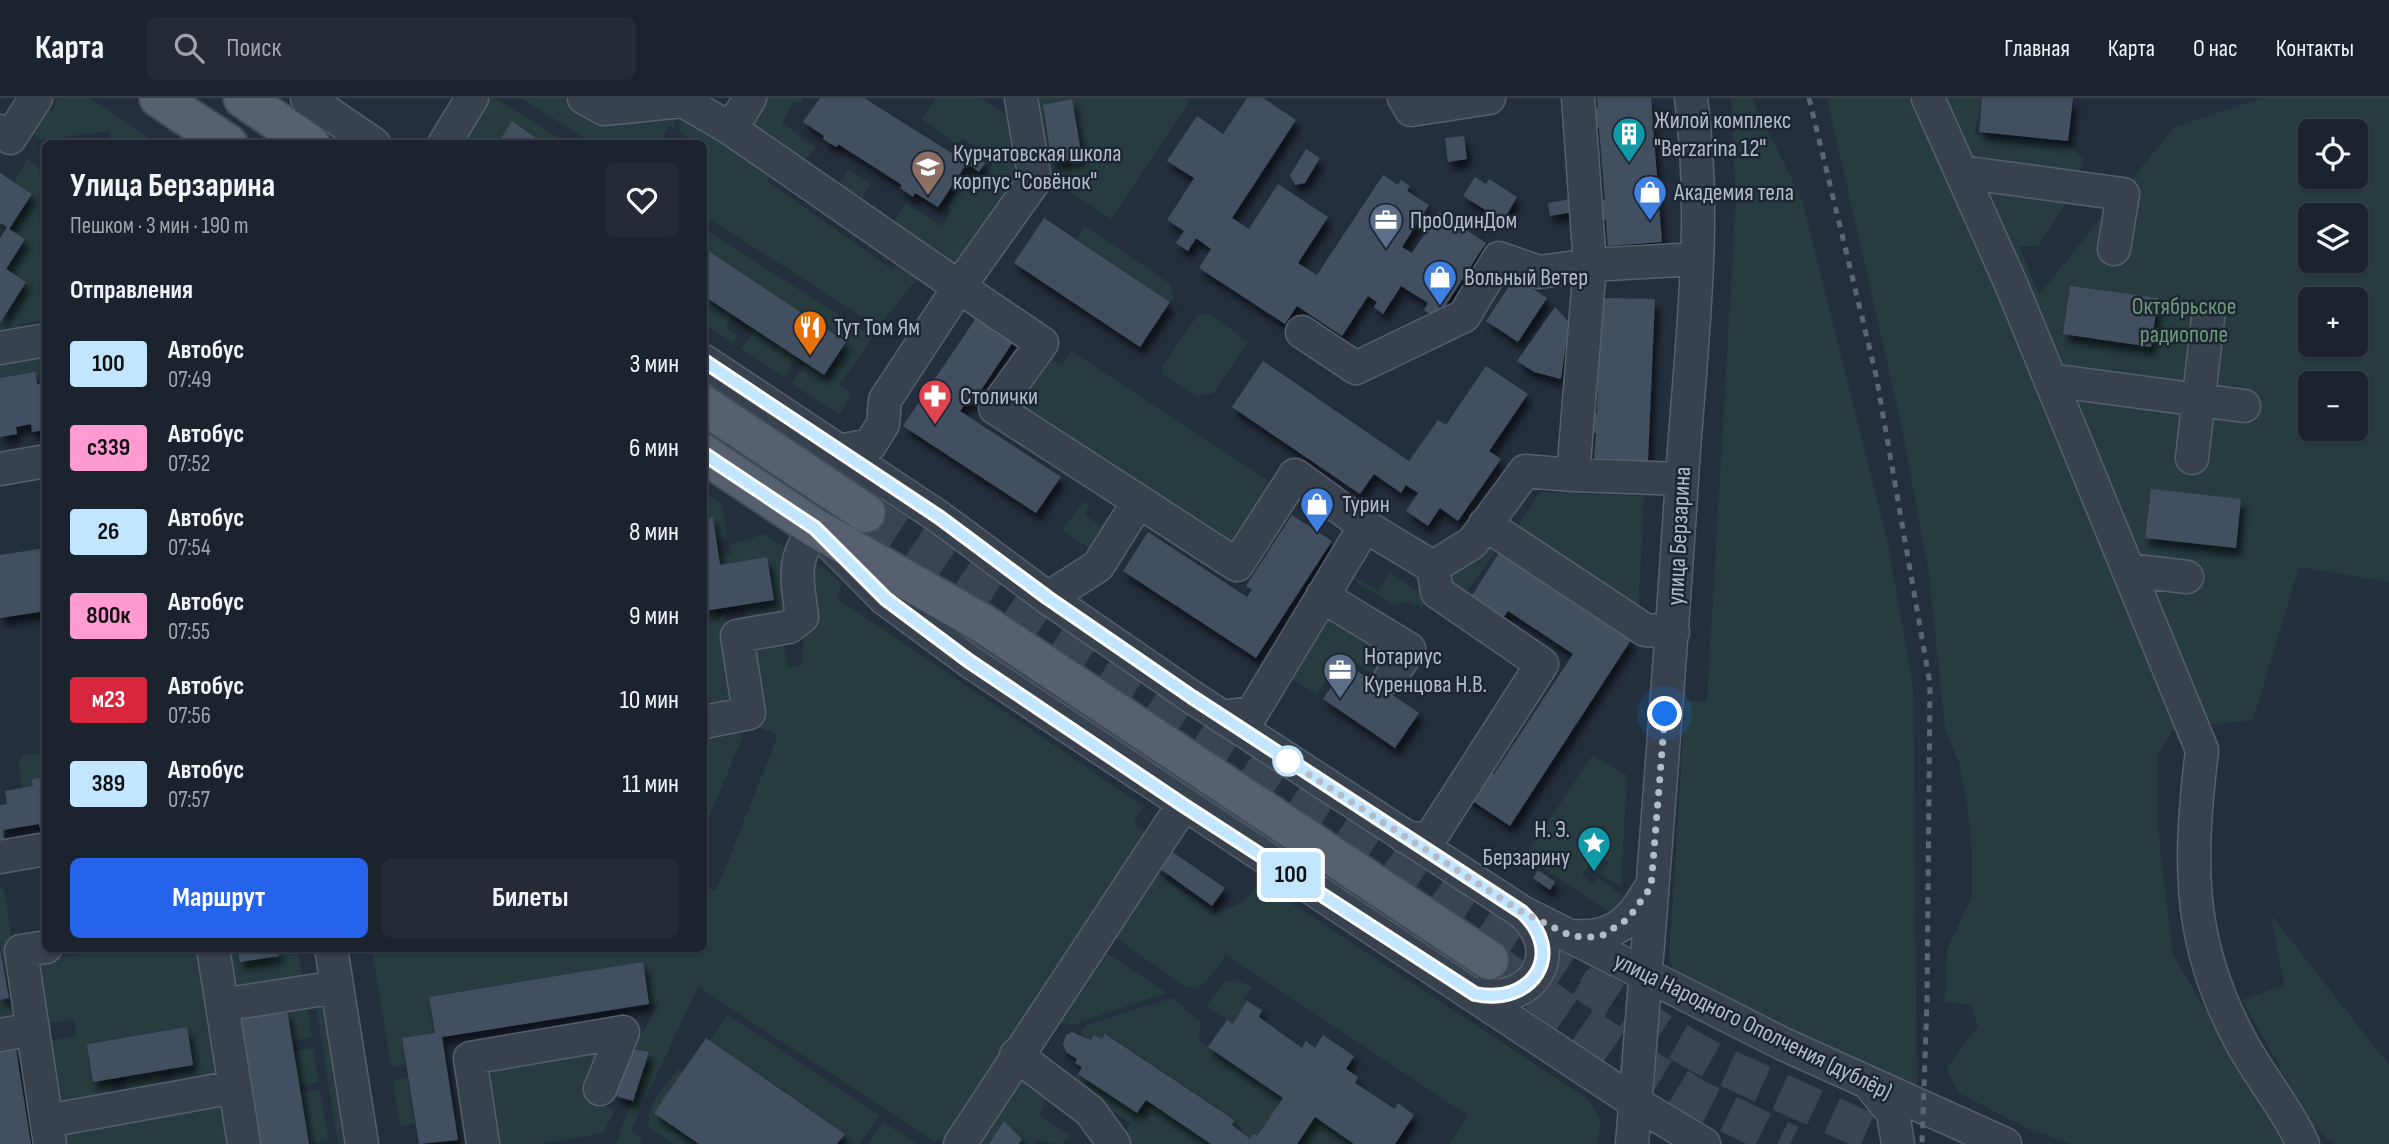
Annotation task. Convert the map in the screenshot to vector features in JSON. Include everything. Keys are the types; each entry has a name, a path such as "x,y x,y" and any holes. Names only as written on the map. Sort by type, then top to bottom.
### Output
{"main road":[{"path":"243,98 304,140"},
{"path":"180,118 221,140"},
{"path":"707,407 866,513"},
{"path":"707,456 815,528 982,622 1482,977"}],"street":[{"path":"0,131 10,138 36,98"},
{"path":"307,98 368,140"},
{"path":"446,140 472,98"},
{"path":"584,98 604,109 683,99 731,129 1042,343 995,408 1237,565 1296,475 1365,526 1433,567 1437,592 1542,664 1429,840 1405,837"},
{"path":"731,129 750,98"},
{"path":"841,451 870,445 884,424 885,400 959,287 1035,180 1021,98"},
{"path":"1404,98 1411,110 1489,98"},
{"path":"1573,475 1590,265 1578,98"},
{"name":"улица Берзарина","path":"1636,1103 1673,632 1697,260 1698,173 1691,98"},
{"path":"1928,98 2050,380 2202,750 2195,809 2193,880 2203,952 2239,1038 2303,1144"},
{"path":"1961,172 2123,194 2114,249"},
{"path":"1302,332 1356,368 1464,316 1499,258 1539,272 1590,265 1697,260"},
{"path":"2192,458 2208,318"},
{"path":"0,348 42,342"},
{"name":"улица Народного Ополчения (дублёр)","path":"707,363 939,517 1048,598 1222,717 1522,912 1783,1044 2005,1144"},
{"path":"2050,380 2244,406"},
{"path":"0,468 42,462"},
{"path":"1433,567 1472,543 1525,471 1682,480"},
{"path":"1048,598 1098,566 1139,501"},
{"path":"1485,524 1645,630 1673,632"},
{"path":"1222,717 1252,713 1365,526"},
{"path":"707,721 749,713 737,636 789,627 802,617 795,569 801,547 815,528 896,607 969,661 1183,805 1482,977 1636,1103 1703,1144"},
{"path":"2128,570 2187,577"},
{"path":"1322,596 1409,649 1391,677"},
{"path":"960,1144 1016,1055 1183,805"},
{"path":"0,857 42,850"},
{"path":"1571,936 1603,935 1615,929 1634,912 1651,887"},
{"path":"1482,977 1503,996 1527,987 1534,979 1540,966 1542,944 1539,932 1522,912"},
{"path":"42,948 21,951 48,1133 235,1087"},
{"path":"214,952 244,1144"},
{"path":"332,952 362,1144"},
{"path":"222,1005 337,987"},
{"path":"0,1035 33,1029"},
{"path":"482,1144 470,1058 623,1032 600,1089"},
{"path":"1016,1055 1090,1111 1114,1144"},
{"path":"1861,1078 1888,1103 1896,1123 1898,1144"},
{"path":"1632,1144 1636,1103"}],"green space":[{"path":"58,98 90,98 153,140 110,140 109,131 42,140 25,129 40,106 51,112"},
{"path":"487,98 495,98 562,140 540,140 512,121 499,140 461,140"},
{"path":"521,98 564,98 597,118 673,111 675,130 669,126 661,140 587,140"},
{"path":"762,98 804,98 800,104 794,101 782,123 815,147 802,165 755,134 749,119"},
{"path":"936,98 980,98 1020,124 1025,168 958,270 891,225 906,203 941,226 952,211 947,207 966,178 980,185 995,159 962,138 958,145 922,119"},
{"path":"1037,98 1187,98 1188,104 1111,219 1049,178"},
{"path":"1731,98 1752,98 1802,200 1888,544 1913,687 1917,1094 1676,974 1669,959 1685,701 1707,702 1736,200"},
{"name":"Октябрьское радиополе","path":"1827,98 1983,98 1974,134 2067,143 2083,159 2076,187 2038,247 2019,246 2039,295 2173,128 2263,98 2389,98 2389,582 2299,567 2253,720 2214,724 2180,720 2158,754 2158,831 2173,954 2252,1091 2289,1144 2072,1144 2028,1129 1959,1093 1946,1069 1978,1026 1971,1005 1945,1002 1947,949 1972,897 1972,851 1960,765 1945,729 1929,573 1901,423"},
{"path":"679,110 771,170 767,181 893,270 900,261 920,275 878,327 707,217 707,140 691,140 680,133"},
{"path":"27,159 39,167 42,177 42,320 19,324 21,338 0,341 0,323 26,282 6,269 25,239 9,229 32,194 14,182"},
{"path":"848,170 871,184 860,202 837,188"},
{"path":"1085,226 1170,284 1174,297 1170,302 1077,239"},
{"path":"707,231 873,337 839,385 851,394 839,415 792,384 805,363 824,375 846,342 707,250"},
{"path":"707,298 733,315 726,327 738,336 734,343 707,326"},
{"path":"1198,315 1211,315 1248,342 1213,393 1197,396 1164,376 1162,367"},
{"path":"755,330 796,357 784,377 741,349"},
{"path":"1071,351 1276,486 1236,546 1012,404 1044,355 1062,365"},
{"path":"42,354 42,383 0,378 0,361"},
{"path":"1540,492 1644,496 1638,617 1512,535"},
{"path":"707,495 722,504 727,539 716,541 713,517 707,518"},
{"path":"1083,503 1089,503 1085,515 1101,526 1107,517 1111,520 1098,554 1062,530"},
{"path":"764,534 794,553 786,614 740,626 738,617 746,616 744,605 774,600 767,557 720,565 718,556 731,554 730,545"},
{"path":"1484,544 1496,551 1460,601 1446,592 1451,568"},
{"path":"812,560 841,582 838,599 1144,806 1134,822 1146,832 954,1134 936,1142 698,987 631,1130 643,1141 640,1144 616,1144 649,1053 634,1049 659,1003 649,1004 643,963 429,997 435,1033 402,1038 406,1065 391,1067 372,952 707,952 707,888 716,891 778,735 748,723 707,823 707,726 761,716 747,651 778,641 784,648 788,668 801,665"},
{"path":"1389,573 1428,597 1422,608 1408,601 1393,604 1356,582 1354,576 1378,591"},
{"path":"1323,603 1395,655 1379,678 1344,656 1316,694 1280,670"},
{"path":"718,609 719,616 726,615 740,697 711,702 707,692 707,611"},
{"path":"42,753 42,777 32,779 33,786 22,788 18,763 24,755"},
{"path":"1592,756 1627,775 1621,887 1601,874 1609,862 1597,854 1582,875 1593,884 1598,878 1623,896 1610,913 1525,856"},
{"path":"1149,867 1214,914 1244,902 1259,882 1588,1099 1600,1119 1598,1144 1450,1144 1468,1115 1226,955 1205,983 1196,989 1184,986 1109,933"},
{"path":"0,889 4,889 21,1012 13,1019 0,1021 0,1000 9,998 0,941"},
{"path":"2271,915 2389,1065 2389,1144 2334,1144 2311,1124 2242,1000 2284,985"},
{"path":"90,952 206,952 227,1074 174,1092 171,1069 193,1065 187,1027 88,1043 110,1079 113,1103 61,1109 50,1041 76,1036 74,1020 44,1023 38,962"},
{"path":"225,952 238,952 240,962 279,956 278,952 298,952 303,983 232,996"},
{"path":"1103,953 1112,956 1166,993 1075,1024 1064,1024 1052,1016"},
{"path":"1235,979 1252,987 1243,999 1247,1001 1233,1024 1206,1006 1225,982"},
{"path":"1172,998 1201,1022 1198,1040 1283,1098 1257,1136 1250,1139 1232,1125 1234,1120 1106,1034 1102,1039 1094,1035 1091,1040 1080,1033 1087,1025"},
{"path":"315,999 327,1005 349,1144 338,1144"},
{"path":"307,1006 312,1037 292,1041 287,1010"},
{"path":"728,1015 879,1115 859,1144 837,1144 844,1133 710,1041"},
{"path":"617,1038 591,1097 614,1111 603,1133 538,1144 491,1144 485,1060"},
{"path":"313,1048 318,1082 299,1085 294,1052"},
{"path":"678,1069 683,1072 655,1113 697,1144 674,1144 649,1127 648,1119 653,1104"},
{"path":"159,1071 163,1094 128,1100 124,1077"},
{"path":"1078,1074 1137,1113 1146,1100 1211,1144 1134,1144 1123,1137 1130,1123 1071,1083"},
{"path":"1027,1075 1048,1097 1039,1116 1071,1135 1062,1144 1037,1140 1034,1144 967,1144 1006,1084"},
{"path":"408,1078 415,1123 400,1126 393,1080"},
{"path":"320,1089 328,1140 309,1143 301,1093"},
{"path":"224,1103 238,1144 61,1144 63,1132"},
{"path":"1315,1117 1354,1144 1297,1144"},
{"path":"883,1122 917,1144 869,1144"}],"building":[{"path":"820,98 864,98 961,159 967,150 985,163 979,172 967,163 938,207 915,193 913,197 900,188 902,185 838,144 837,147 829,143 823,139 824,136 803,122"},
{"path":"1247,98 1263,98 1296,120 1232,218 1249,229 1278,184 1328,217 1298,263 1317,275 1383,175 1398,185 1401,180 1410,186 1407,191 1429,205 1402,247 1412,253 1439,212 1486,243 1437,319 1424,310 1428,303 1401,286 1383,314 1374,307 1377,302 1368,296 1342,336 1297,306 1285,324 1199,268 1211,249 1196,238 1188,251 1176,243 1184,231 1167,220 1194,178 1167,161 1197,116 1223,134"},
{"name":"Жилой комплекс \"Berzarina 12\"","path":"1597,98 1651,98 1662,242 1608,246 1606,220 1602,220 1600,200 1605,200 1599,128 1594,128 1592,109 1598,108"},
{"path":"1982,98 2073,98 2068,141 1979,132"},
{"path":"1072,99 1082,158 1052,163 1043,105"},
{"path":"512,121 539,140 500,140"},
{"path":"1464,136 1467,159 1448,162 1445,138"},
{"path":"1306,149 1320,158 1305,183 1295,185 1290,175"},
{"path":"0,173 32,194 9,229 25,239 6,269 26,282 0,323 0,238 7,227 0,223"},
{"path":"1475,177 1486,184 1489,179 1517,197 1503,221 1463,196"},
{"path":"1571,199 1573,212 1550,216 1548,203"},
{"path":"1044,218 1170,302 1140,347 1014,263"},
{"path":"707,250 846,342 824,375 707,298"},
{"path":"1515,277 1547,298 1518,342 1486,321"},
{"path":"2070,286 2158,298 2151,347 2063,334"},
{"path":"1601,298 1655,299 1648,461 1594,460 1596,433 1590,433 1591,413 1597,413"},
{"path":"1555,307 1569,322 1561,379 1534,372 1517,361"},
{"path":"980,312 1017,336 971,405 966,402 960,411 1061,477 1036,513 903,426"},
{"path":"1263,361 1409,461 1438,420 1446,425 1486,366 1528,394 1489,451 1501,459 1458,521 1440,508 1428,526 1406,511 1418,493 1406,485 1401,493 1374,474 1360,494 1232,407"},
{"path":"35,372 37,384 42,383 42,431 32,432 31,424 16,427 17,434 0,437 0,378"},
{"path":"2151,489 2241,499 2236,548 2145,538"},
{"path":"1292,515 1332,541 1256,658 1123,571 1148,532 1247,597 1252,590 1246,586"},
{"path":"713,517 720,565 767,557 774,600 707,611 707,518"},
{"path":"42,549 42,612 0,618 0,555"},
{"path":"1499,553 1631,640 1510,826 1465,796 1484,767 1494,774 1573,654 1508,611 1503,618 1471,597"},
{"path":"1347,664 1419,713 1395,748 1323,699"},
{"path":"42,778 42,833 39,824 3,830 4,839 0,839 0,805 7,804 5,791 33,786 31,779"},
{"path":"1171,851 1225,888 1212,906 1159,868"},
{"path":"1538,870 1555,882 1550,890 1533,878"},
{"path":"0,950 9,998 0,1000"},
{"path":"238,952 278,952 279,956 240,962"},
{"path":"643,962 649,1004 442,1037 458,1140 419,1144 402,1038 435,1033 429,997"},
{"path":"1588,969 1613,986 1604,998 1580,981"},
{"path":"1247,1001 1262,1010 1259,1017 1302,1048 1306,1041 1315,1048 1323,1035 1354,1056 1346,1069 1358,1077 1355,1083 1395,1109 1398,1103 1414,1115 1395,1144 1354,1144 1315,1117 1297,1144 1211,1144 1146,1100 1137,1113 1078,1074 1082,1067 1075,1063 1077,1059 1066,1052 1063,1044 1066,1035 1072,1032 1091,1040 1094,1035 1102,1039 1105,1034 1234,1120 1232,1125 1250,1139 1253,1134 1257,1136 1283,1098 1208,1047 1227,1020 1233,1024"},
{"path":"287,1010 309,1144 261,1144 240,1018"},
{"path":"187,1027 193,1065 93,1082 87,1044"},
{"path":"706,1038 845,1134 837,1144 699,1144 654,1113"},
{"path":"634,1049 649,1052 633,1101 615,1096"},
{"path":"16,1050 31,1144 0,1144 0,1052"},
{"path":"1004,1121 1022,1139 1019,1144 989,1144"}],"tunnel":[{"path":"866,513 1666,1035 1716,1063 1895,1144"},
{"path":"1489,960 1648,1069 1698,1099 1790,1144"}],"railway":[{"path":"1809,98 1876,375 1930,684 1927,1002 1922,1144"}],"bus line":[{"name":"100","path":"707,363 939,517 1048,598 1192,697 1522,912 1534,923 1542,944 1540,966 1534,979 1527,987 1515,993 1489,997 1475,994 1183,805 969,661 886,599 815,528 707,456"}],"place":[{"name":"Жилой комплекс \"Berzarina 12\"","path":"1629,164"},
{"name":"Курчатовская школа корпус \"Совёнок\"","path":"928,197"},
{"name":"Академия тела","path":"1650,222"},
{"name":"ПроОдинДом","path":"1386,250"},
{"name":"Вольный Ветер","path":"1440,307"},
{"name":"Тут Том Ям","path":"810,357"},
{"name":"Столички","path":"935,426"},
{"name":"Турин","path":"1317,534"},
{"name":"Нотариус Куренцова Н.В.","path":"1340,700"},
{"name":"Н. Э. Берзарину","path":"1594,873"}],"route":[{"path":"1288,761 1522,912 1571,936 1590,937 1603,935 1628,919 1651,887 1665,714"}]}
